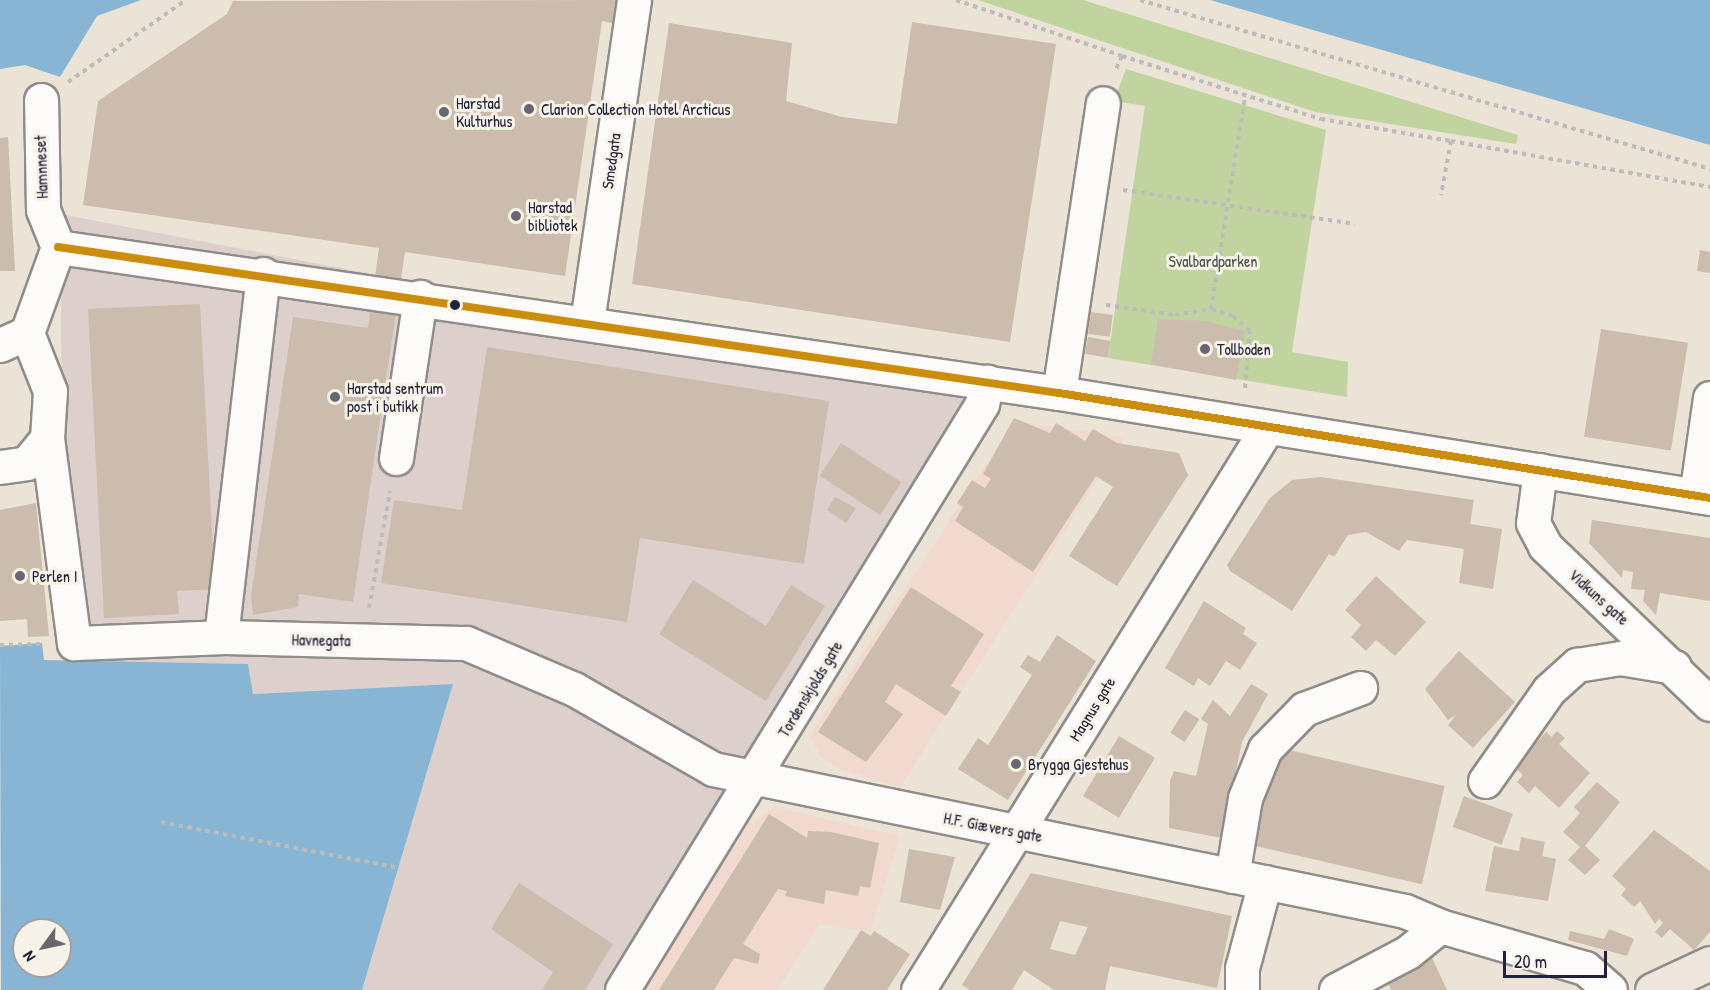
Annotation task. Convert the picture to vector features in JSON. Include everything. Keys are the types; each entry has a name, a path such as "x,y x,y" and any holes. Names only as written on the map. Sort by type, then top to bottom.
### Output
{"highway":[{"path":"1668,987 1710,963"}],"street":[{"name":"Smedgata","path":"587,322 634,0"},
{"name":"Hamnneset","path":"41,100 43,210 58,247"},
{"path":"1059,393 1103,103"},
{"path":"0,467 27,463 47,438 50,391 14,339 58,247 263,274 987,382 1703,497 1710,399"},
{"path":"221,637 263,274"},
{"path":"396,458 420,297"},
{"name":"Tordenskjolds gate","path":"622,990 755,779 982,404 987,382"},
{"name":"Magnus gate","path":"918,990 1016,832 1256,426"},
{"name":"Havnegata","path":"47,438 74,642 221,637 466,643 505,656 713,769 755,779"},
{"name":"Vidkuns gate","path":"1540,470 1533,523 1545,546 1674,667 1710,704"},
{"path":"1485,781 1549,690 1577,666 1620,658 1674,667"},
{"path":"1232,876 1245,798 1265,749 1304,709 1360,688"},
{"name":"H.F. Giævers gate","path":"755,779 1405,910 1440,926 1586,968 1610,990"},
{"path":"1242,990 1242,968 1265,882"},
{"path":"1336,990 1408,952 1440,926"}],"path":[{"path":"41,100 186,0"},
{"path":"956,0 1321,119 1710,187"},
{"path":"1140,0 1710,170"},
{"path":"1103,103 1122,56"},
{"path":"1211,309 1245,96"},
{"path":"1441,195 1451,141"},
{"path":"1090,185 1355,224"},
{"path":"1073,300 1175,315 1211,309 1233,316 1250,331 1243,385 1249,394 1256,426"},
{"path":"363,641 396,458"},
{"path":"161,822 400,868"}],"shaded area":[{"path":"60,214 973,390 610,990 362,990 453,684 253,694 248,664 64,661"},
{"path":"1026,423 1125,437 900,787 841,770 822,758 811,739 813,730 1007,432"},
{"path":"774,807 900,836 870,932 819,924 778,990 644,990 746,828"}],"green space":[{"path":"978,0 1083,0 1518,135 1516,144 1315,112"},
{"name":"Svalbardparken","path":"1126,69 1326,130 1292,352 1348,362 1347,397 1108,358 1145,106 1114,101"}],"water":[{"path":"0,0 141,0 97,16 60,77 25,65 0,69"},
{"path":"1210,0 1710,0 1710,145"},
{"path":"42,643 44,660 248,664 253,694 453,684 362,990 1,990 0,646"}],"building":[{"path":"620,0 617,24 602,21 565,276 405,252 353,602 299,594 298,607 253,615 251,596 293,317 368,328 379,248 83,205 98,101 227,14 233,1"},
{"path":"912,22 1056,44 1010,342 632,284 669,23 792,43 786,101 842,117 897,124"},
{"path":"8,137 15,271 0,271 0,138"},
{"path":"1700,250 1710,252 1710,273 1697,271"},
{"path":"200,304 215,589 177,591 179,614 104,618 88,309"},
{"path":"1091,312 1113,315 1110,337 1088,334"},
{"name":"Tollboden","path":"1158,319 1205,321 1245,331 1236,380 1151,364"},
{"path":"1601,329 1688,343 1671,450 1584,437"},
{"path":"1088,337 1111,341 1108,358 1085,354"},
{"path":"487,347 829,401 804,564 640,538 627,622 381,583 394,500 462,510"},
{"path":"1014,418 1050,433 1056,423 1085,441 1093,429 1117,443 1179,453 1188,475 1117,586 1069,556 1113,487 1096,476 1033,572 955,521 963,507 957,503 972,480 985,488 991,479 983,474"},
{"path":"841,443 901,482 880,515 820,476"},
{"path":"1321,477 1474,500 1470,524 1502,529 1493,589 1459,583 1464,549 1407,540 1399,551 1366,532 1348,535 1334,557 1329,554 1292,611 1230,571 1227,565 1269,499 1292,480"},
{"path":"835,497 856,508 846,523 827,510"},
{"name":"Perlen I","path":"36,503 49,636 28,637 27,619 0,621 0,510"},
{"path":"1592,520 1710,538 1710,601 1660,593 1656,615 1643,601 1645,590 1631,589 1633,572 1623,570 1622,578 1589,543"},
{"path":"1376,576 1426,622 1395,656 1376,640 1366,651 1351,637 1361,625 1345,610"},
{"path":"693,580 766,626 791,585 825,606 766,701 659,634"},
{"path":"911,587 984,634 951,686 961,692 946,716 896,684 885,702 903,714 866,762 818,732"},
{"path":"1204,601 1246,628 1243,634 1257,643 1240,670 1226,661 1210,686 1198,678 1194,686 1165,668"},
{"path":"1057,635 1096,661 1008,800 958,769 978,738 988,745 1032,675 1020,667 1028,655 1040,662"},
{"path":"1459,651 1515,702 1473,748 1448,725 1456,715 1448,720 1425,689"},
{"path":"1251,684 1268,694 1242,742 1222,838 1169,828 1170,781 1174,771 1196,776 1208,724 1201,719 1213,700 1230,716"},
{"path":"1185,710 1199,719 1185,742 1170,733"},
{"path":"1557,731 1565,738 1559,744 1590,773 1559,808 1535,786 1529,793 1517,782 1523,775 1514,767 1527,752 1521,747 1531,736 1537,742 1546,732 1552,737"},
{"path":"1119,736 1155,758 1119,818 1083,796"},
{"path":"1276,747 1445,786 1422,884 1253,845"},
{"path":"1597,782 1620,802 1585,846 1600,860 1585,875 1568,860 1580,847 1563,832 1580,813 1574,807"},
{"path":"1464,796 1513,814 1502,845 1453,827"},
{"path":"769,814 807,838 808,831 831,832 879,843 870,888 860,886 858,896 826,890 824,904 785,896 787,891 778,889 743,944 760,954 758,964 734,958 714,990 659,990"},
{"path":"1654,830 1710,871 1710,932 1694,950 1670,929 1662,938 1655,932 1663,923 1659,919 1655,924 1640,901 1634,907 1621,895 1626,889 1612,876"},
{"path":"1521,837 1545,842 1542,856 1556,859 1548,901 1485,891 1494,846 1519,851"},
{"path":"909,849 955,857 940,910 900,902"},
{"path":"1031,873 1232,916 1217,988 1110,966 1105,990 1054,990 1024,970 1012,990 970,990 962,985","holes":["1060,921 1088,927 1075,955 1050,949"]},
{"path":"519,883 613,944 585,990 542,990 553,972 491,929"},
{"path":"1609,929 1634,939 1627,956 1568,940 1570,931 1604,939"},
{"path":"861,930 871,936 874,931 910,954 887,990 823,990"},
{"path":"1432,958 1447,990 1391,990 1386,977"}],"transit line":[{"path":"58,247 1059,393 1710,498"}],"place":[{"name":"Clarion Collection Hotel Arcticus","path":"529,109"},
{"name":"Harstad Kulturhus","path":"444,112"},
{"name":"Harstad bibliotek","path":"516,216"},
{"name":"Tollboden","path":"1205,349"},
{"name":"Harstad sentrum post i butikk","path":"335,397"},
{"name":"Perlen I","path":"20,576"},
{"name":"Brygga Gjestehus","path":"1016,764"}]}
